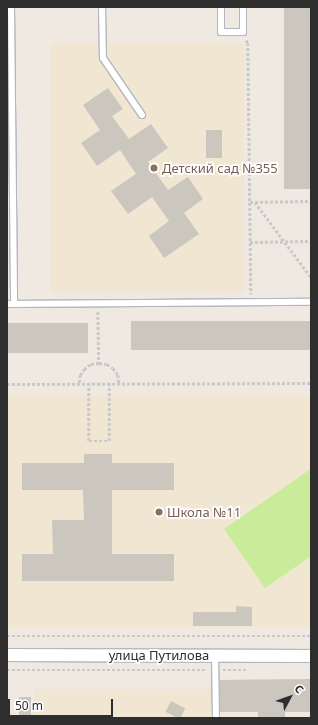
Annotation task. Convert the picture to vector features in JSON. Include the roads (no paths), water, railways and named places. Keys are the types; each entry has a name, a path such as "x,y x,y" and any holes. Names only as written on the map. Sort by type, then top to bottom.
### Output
{"street":[{"name":"улица Путилова","path":"7,655 311,656"}],"lane":[{"path":"11,7 14,304"},
{"path":"102,7 103,58 142,115"},
{"path":"221,7 221,32 228,32 243,32 243,7"},
{"path":"7,304 311,302"},
{"path":"215,656 216,718"}],"place":[{"name":"Детский сад №355","path":"154,168"},
{"name":"Школа №11","path":"159,512"}]}
